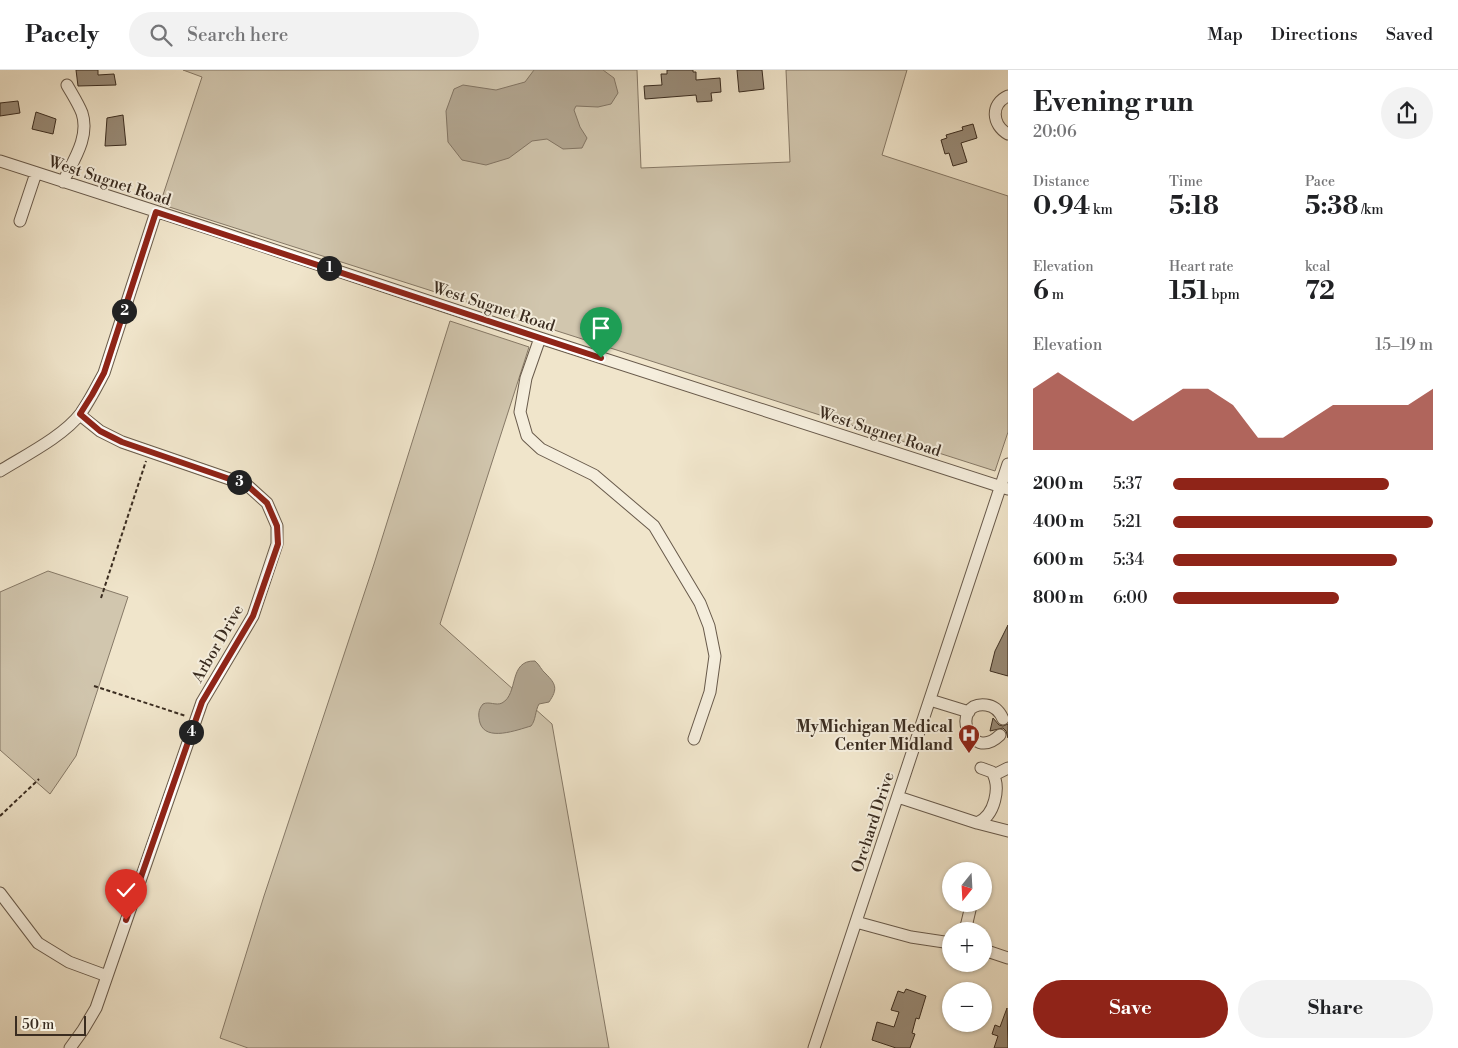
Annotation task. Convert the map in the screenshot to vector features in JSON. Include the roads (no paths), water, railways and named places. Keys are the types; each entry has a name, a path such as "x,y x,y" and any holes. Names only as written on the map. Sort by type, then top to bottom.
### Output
{"street":[{"path":"62,182 80,147 84,130 81,111 67,85"},
{"path":"1008,96 998,103 995,117 997,124 1008,134"},
{"name":"West Sugnet Road","path":"0,161 1004,488"},
{"path":"20,222 36,173"},
{"path":"0,471 65,429 80,414 92,395 104,373 156,212"},
{"path":"540,338 526,378 520,412 527,436 541,449 594,475 654,526 696,595 709,626 715,656 710,692 694,740"},
{"name":"Arbor Drive","path":"70,1048 96,1008 202,702 253,616 278,544 277,526 267,503 247,485 122,442 100,431 80,414"},
{"name":"Orchard Drive","path":"814,1048 930,700 1004,488 1008,464"},
{"path":"930,700 969,712"},
{"path":"1000,735 990,742 966,738 965,723 969,712 978,700 992,706 1001,714 1003,719"},
{"path":"977,823 984,820 991,812 997,788 994,774 981,768"},
{"path":"994,774 1008,768"},
{"path":"898,797 1008,832"},
{"path":"0,893 38,942 69,962 107,976"},
{"path":"856,922 911,937 942,942"},
{"path":"992,953 1008,958"}],"place":[{"name":"MyMichigan Medical Center Midland","path":"969,754"}]}
